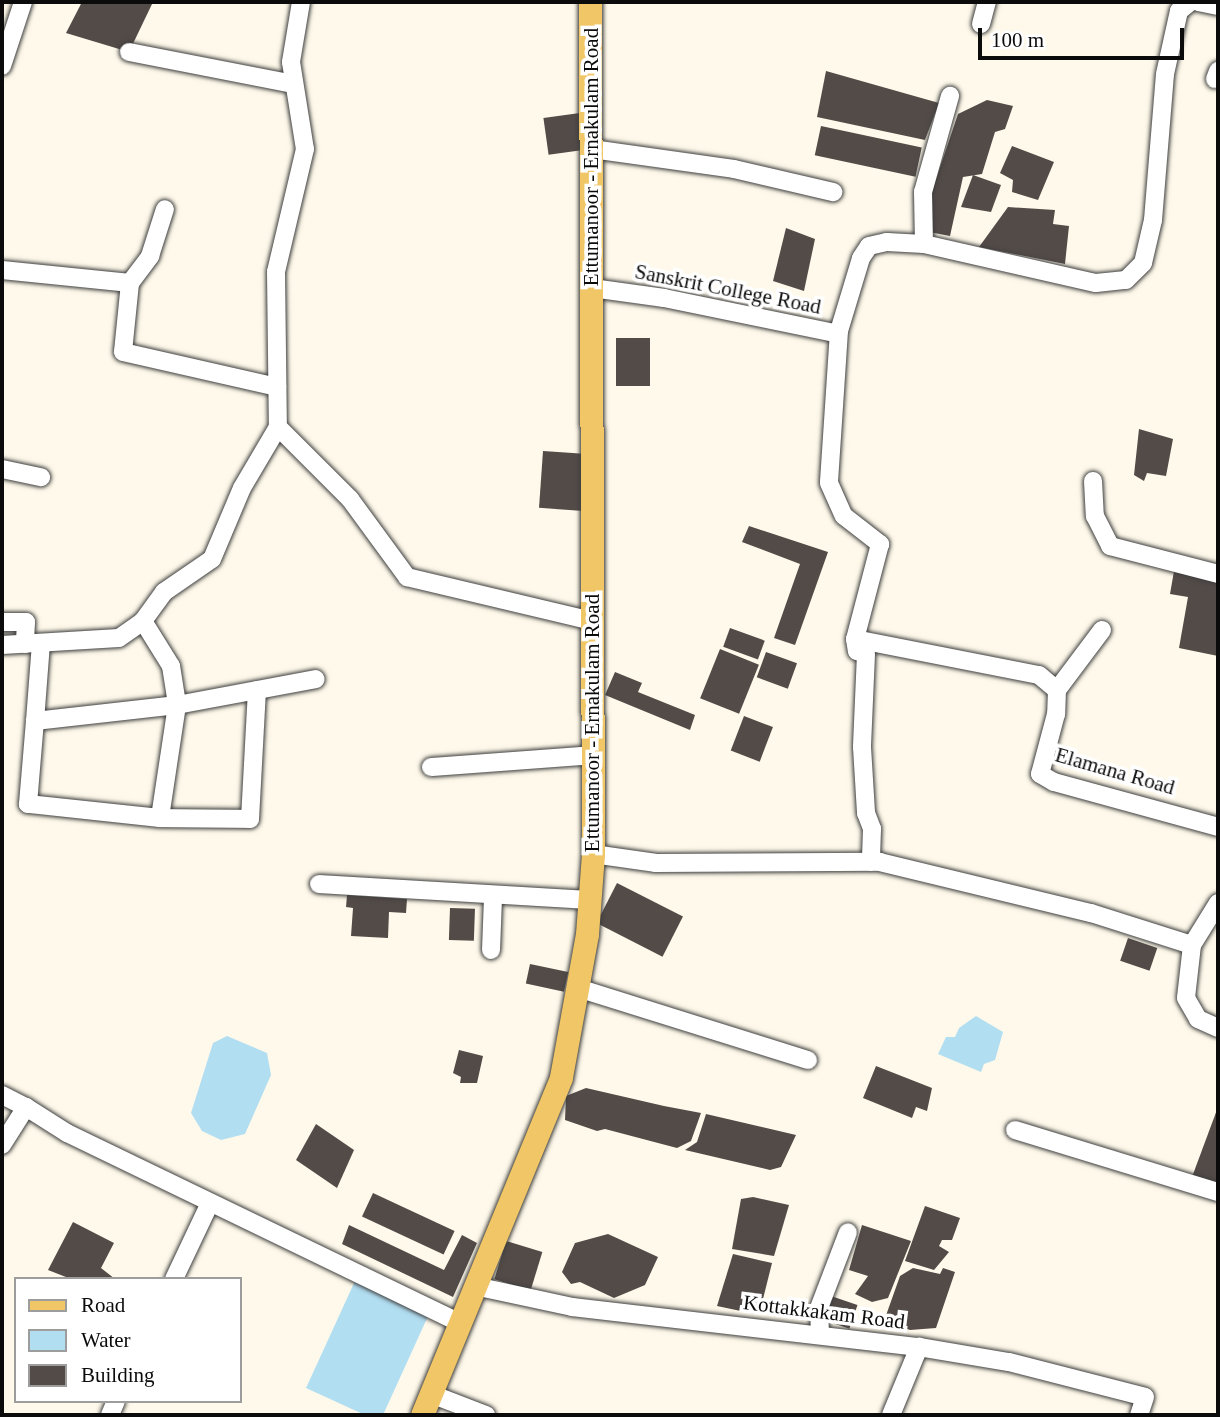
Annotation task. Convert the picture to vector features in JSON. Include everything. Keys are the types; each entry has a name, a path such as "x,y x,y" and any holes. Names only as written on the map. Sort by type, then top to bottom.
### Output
{"main road":[{"name":"Ettumanoor - Ernakulam Road","path":"422,1415 561,1077 578,988 589,900 593,854 593,149 590,2"}],"street":[{"path":"2,66 6,36 23,2"},
{"path":"2,645 119,638 143,621 164,592 212,559 228,530 242,488 278,427 276,272 305,149 291,62 301,2"},
{"path":"981,24 987,2"},
{"name":"Sanskrit College Road","path":"592,288 839,331 869,246 887,242 924,244 1096,283 1126,280 1143,263 1153,220 1166,74 1179,11 1190,2"},
{"path":"1199,2 1218,6"},
{"path":"129,52 293,84"},
{"path":"924,244 923,192 950,96"},
{"path":"593,149 733,169 832,192"},
{"path":"165,209 150,256 130,283 123,352 277,387"},
{"path":"2,270 130,283"},
{"path":"839,331 829,483 844,516 880,544 855,639 857,651 866,654 862,747 866,813 872,829 871,862"},
{"path":"278,427 350,499 407,578 592,621"},
{"path":"2,469 41,477"},
{"path":"1093,481 1095,516 1110,546 1218,574"},
{"path":"143,621 171,666 177,705 160,818"},
{"path":"2,622 26,622 33,644 35,721 28,804 160,818 250,820 257,690"},
{"path":"855,639 1039,675 1057,690 1102,630"},
{"path":"35,721 177,705 316,679"},
{"name":"Elamana Road","path":"1057,690 1056,715 1040,774 1054,782 1218,827"},
{"path":"432,767 593,755"},
{"path":"593,854 656,863 871,862 1091,913 1192,945"},
{"path":"319,884 493,898 589,900"},
{"path":"491,950 493,898"},
{"path":"1218,903 1192,945 1186,998 1198,1019 1218,1028"},
{"path":"578,988 808,1060"},
{"path":"2,1095 67,1133 460,1323"},
{"path":"2,1145 26,1107"},
{"path":"1015,1130 1218,1192"},
{"path":"175,1277 210,1203"},
{"path":"820,1335 819,1308 848,1232"},
{"name":"Kottakkakam Road","path":"475,1286 572,1307 919,1347 1009,1363 1145,1397 1139,1415"},
{"path":"891,1415 919,1347"},
{"path":"431,1394 486,1415"}],"water":[{"path":"976,1016 1003,1032 995,1060 984,1064 981,1072 938,1054 946,1037 955,1037 959,1028"},
{"path":"227,1036 267,1053 271,1075 245,1134 221,1140 202,1131 191,1113 213,1043"},
{"path":"355,1281 429,1314 383,1415 365,1415 306,1388"}],"building":[{"path":"82,2 153,2 129,52 66,33"},
{"path":"826,71 939,103 925,140 817,117"},
{"path":"987,100 1013,106 1005,129 995,132 982,174 963,177 950,236 929,232 932,217 929,200 958,114"},
{"path":"587,112 592,149 549,155 543,118"},
{"path":"821,126 922,147 916,177 815,155"},
{"path":"1012,146 1054,162 1038,200 1012,192 1013,180 1000,173"},
{"path":"973,175 1001,185 991,212 961,207"},
{"path":"1008,207 1055,210 1053,224 1069,226 1065,264 979,247"},
{"path":"786,228 815,239 804,291 773,281"},
{"path":"616,338 650,338 650,386 616,386"},
{"path":"1139,429 1173,439 1166,476 1147,473 1144,481 1134,475"},
{"path":"543,451 591,454 587,511 539,508"},
{"path":"749,526 828,552 795,645 774,638 800,564 742,542"},
{"path":"1174,571 1218,579 1218,656 1179,648 1188,597 1170,594"},
{"path":"730,628 765,641 758,659 723,647"},
{"path":"720,649 759,665 739,714 700,698"},
{"path":"766,652 797,663 788,689 757,677"},
{"path":"615,672 642,683 638,692 695,715 690,730 605,695"},
{"path":"744,716 773,727 760,762 731,751"},
{"path":"617,883 683,917 663,957 597,923"},
{"path":"347,895 407,899 406,913 389,912 388,938 351,936 353,908 346,907"},
{"path":"450,908 475,909 474,941 449,940"},
{"path":"1128,938 1157,948 1149,971 1120,961"},
{"path":"530,964 568,972 564,992 526,984"},
{"path":"459,1050 483,1056 477,1083 460,1083 461,1077 453,1073"},
{"path":"876,1066 932,1088 927,1111 916,1107 912,1118 863,1098"},
{"path":"586,1088 701,1113 691,1141 677,1148 605,1129 597,1131 565,1120 566,1096"},
{"path":"1218,1107 1218,1184 1192,1177"},
{"path":"706,1114 796,1135 781,1167 770,1170 685,1150 697,1142"},
{"path":"316,1124 354,1150 337,1188 296,1160"},
{"path":"373,1193 455,1231 444,1255 362,1217"},
{"path":"753,1197 789,1205 774,1256 732,1249 741,1199"},
{"path":"925,1206 960,1218 952,1240 942,1240 939,1246 949,1252 934,1270 905,1261"},
{"path":"73,1222 114,1243 101,1268 112,1277 66,1277 48,1270"},
{"path":"349,1225 444,1270 462,1235 477,1243 453,1297 342,1244"},
{"path":"862,1225 911,1241 888,1298 872,1302 855,1294 868,1276 849,1270"},
{"path":"608,1234 658,1257 645,1285 614,1298 580,1282 571,1284 562,1272 575,1243"},
{"path":"506,1241 542,1252 531,1290 494,1279"},
{"path":"733,1254 772,1263 760,1311 755,1314 717,1306"},
{"path":"913,1268 940,1274 943,1268 955,1272 936,1328 910,1330 884,1321 900,1276"},
{"path":"831,1296 857,1305 849,1329 823,1320"}]}
